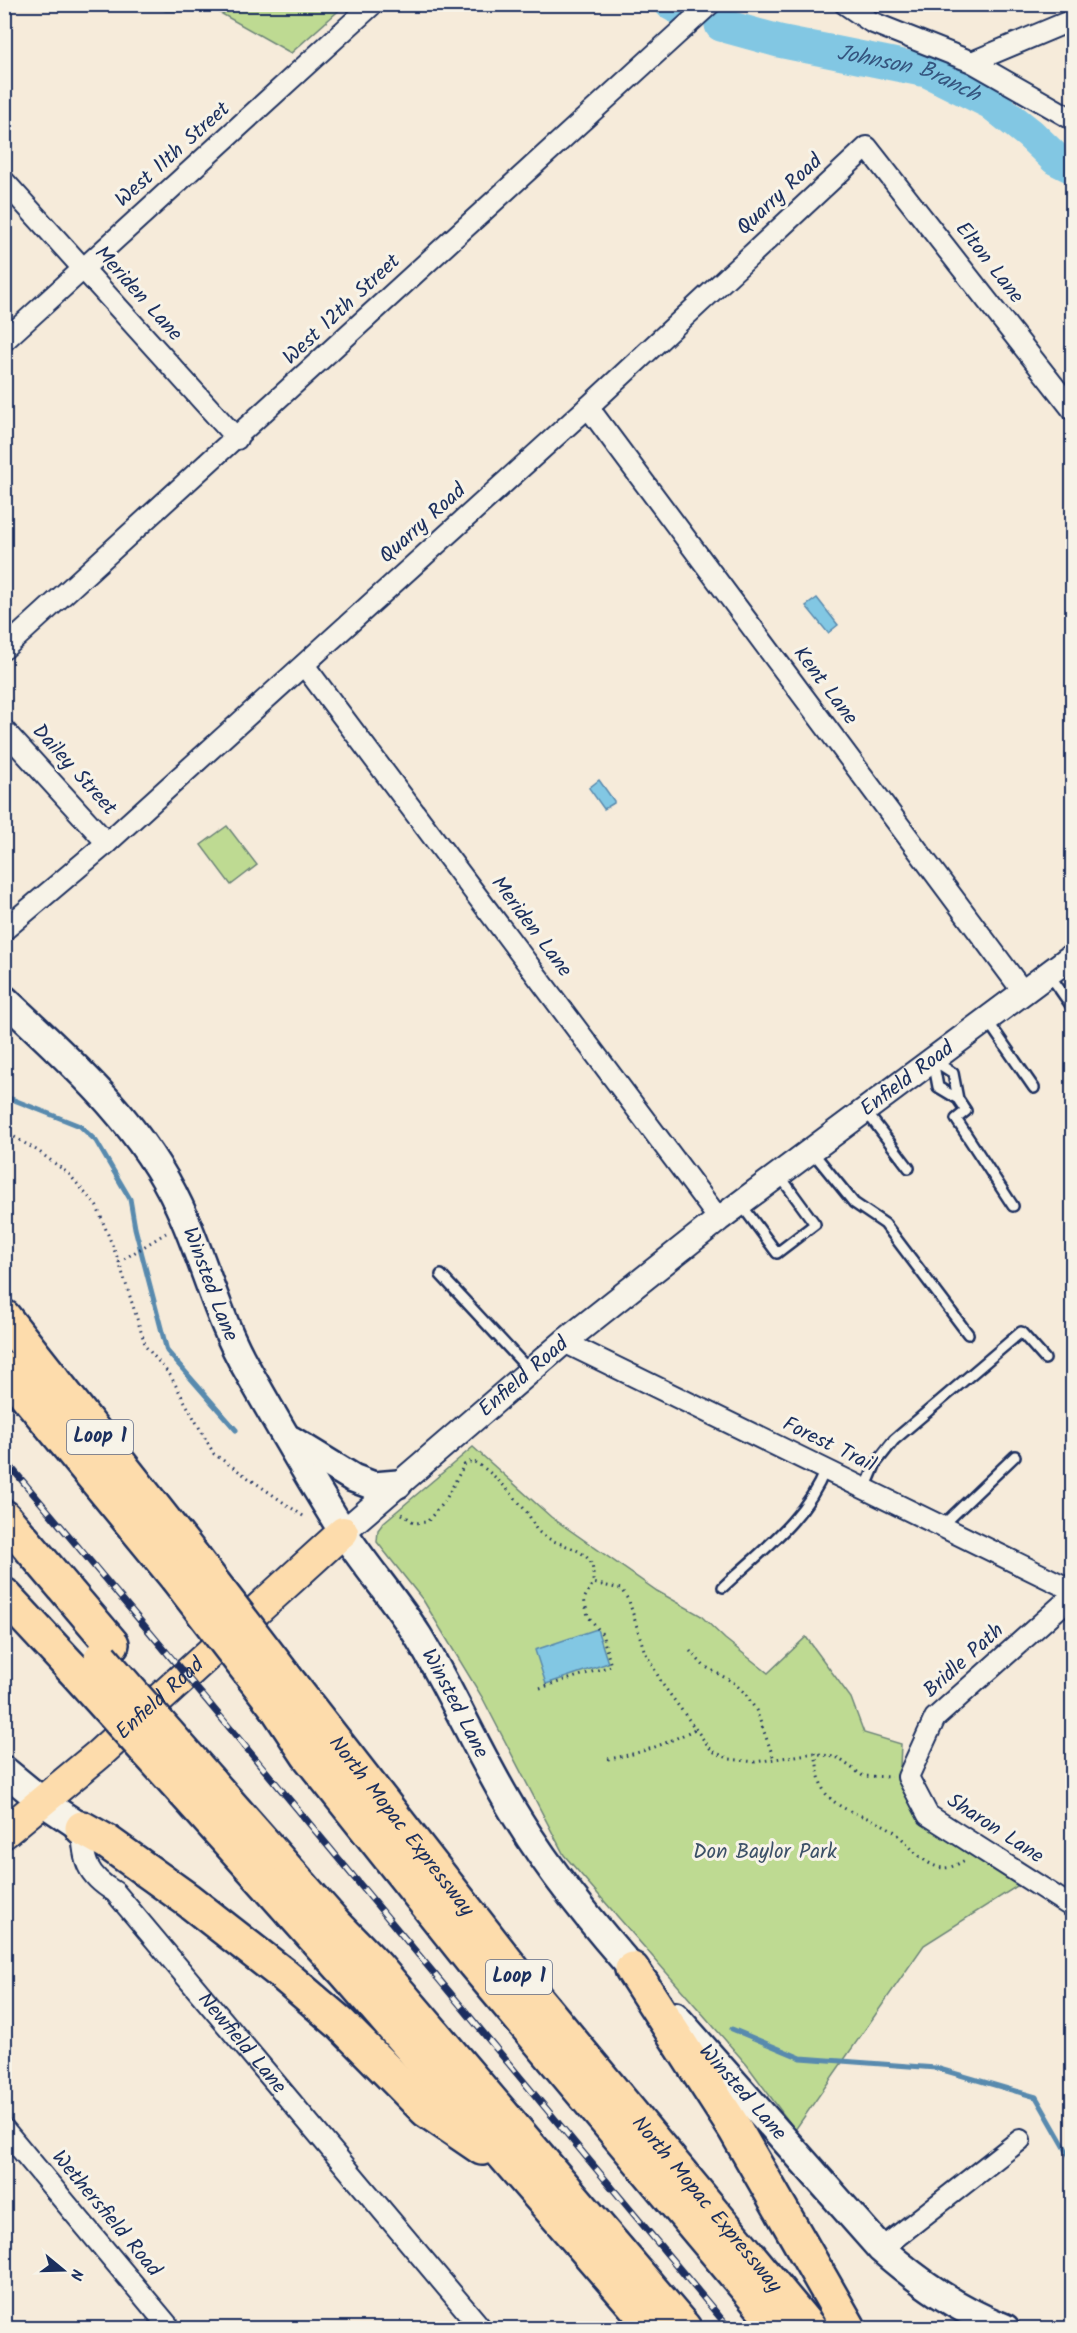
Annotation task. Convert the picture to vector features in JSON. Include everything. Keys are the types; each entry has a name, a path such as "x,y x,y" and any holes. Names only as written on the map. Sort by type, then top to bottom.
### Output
{"highway":[{"name":"North Mopac Expressway","path":"4,1317 177,1575 279,1704 528,1989 808,2328"},
{"path":"4,1368 177,1575 279,1704 308,1755 543,2047 780,2328"},
{"path":"4,1399 177,1575"},
{"path":"4,1517 95,1657 204,1782 325,1948 654,2328"},
{"path":"4,1548 204,1782 376,1966 684,2328"},
{"path":"4,1595 95,1657"},
{"path":"82,1828 107,1842 188,1900 284,1975 340,2023 426,2109 522,2176"},
{"path":"632,1969 735,2129 849,2328"}],"main road":[{"name":"Winsted Lane","path":"4,999 90,1081 125,1118 153,1158 179,1206 246,1368 343,1532 391,1595 418,1638 516,1816 548,1866 632,1969 881,2249 916,2279 952,2302 1005,2328"},
{"path":"288,1438 352,1478 374,1486 398,1484"},
{"name":"Enfield Road","path":"4,1833 44,1802 343,1532"},
{"path":"4,1770 44,1802 82,1828"}],"street":[{"name":"West 11th Street","path":"4,341 373,4"},
{"name":"West 12th Street","path":"4,649 237,439 710,4"},
{"path":"845,4 871,22 972,62 1072,119"},
{"path":"972,62 1072,20"},
{"name":"Quarry Road","path":"4,930 107,843 588,407 867,147"},
{"name":"Elton Lane","path":"867,147 1072,409"},
{"name":"Meriden Lane","path":"4,181 237,439"},
{"name":"Kent Lane","path":"588,407 1024,993"},
{"name":"Meriden Lane","path":"304,664 719,1219"},
{"name":"Dailey Street","path":"4,730 107,843"},
{"name":"Enfield Road","path":"343,1532 564,1342 719,1219 1072,956"},
{"name":"Forest Trail","path":"564,1342 1072,1590"},
{"name":"Bridle Path","path":"908,1777 935,1718 1072,1596"},
{"name":"Sharon Lane","path":"908,1777 928,1815 1072,1907"},
{"name":"Newfield Lane","path":"82,1828 86,1864 99,1883 115,1892 481,2328"},
{"name":"Wethersfield Road","path":"4,2129 171,2328"},
{"path":"881,2249 1020,2140"}],"lane":[{"path":"1049,974 1072,1007"},
{"path":"987,1020 1034,1088"},
{"path":"933,1060 938,1088 958,1099"},
{"path":"933,1060 953,1073 958,1099 966,1111 956,1119 1013,1206"},
{"path":"865,1110 909,1168"},
{"path":"811,1150 854,1203 885,1224 968,1334"},
{"path":"740,1203 777,1253 815,1224 779,1175"},
{"path":"441,1275 530,1371"},
{"path":"865,1489 876,1463 894,1440 1021,1332 1045,1359"},
{"path":"942,1526 1015,1456"},
{"path":"723,1587 798,1516 819,1485 825,1470"}],"path":[{"path":"4,1131 38,1151 69,1174 97,1207 119,1262 146,1347 170,1375 214,1454 310,1521"},
{"path":"119,1262 152,1242"},
{"path":"402,1514 415,1523 427,1522 446,1499 464,1465 472,1461 488,1470 505,1488 527,1513 537,1531 553,1542 573,1548 585,1555 592,1563 593,1584 584,1599 588,1616 602,1634 611,1666 540,1688"},
{"path":"593,1584 621,1589 630,1601 644,1650 663,1685 712,1751 730,1759 755,1762 815,1753 838,1758 863,1776 908,1777"},
{"path":"690,1651 704,1666 733,1682 745,1693 756,1710 774,1759"},
{"path":"608,1759 635,1755 663,1746 695,1729"},
{"path":"815,1753 819,1778 827,1796 843,1808 894,1832 921,1858 938,1867 951,1868 980,1849"}],"green space":[{"path":"145,5 345,5 291,53 215,10 166,11"},
{"path":"227,826 257,865 231,885 201,845"},
{"name":"Don Baylor Park","path":"473,1447 551,1517 657,1591 700,1615 725,1639 768,1673 806,1637 851,1698 864,1733 901,1744 900,1767 907,1792 1022,1883 924,1945 795,2130 747,2065 564,1855 482,1697 423,1600 377,1542 378,1530 384,1522"}],"water":[{"path":"817,598 838,625 828,633 806,606"},
{"path":"599,780 614,801 604,809 589,788"},
{"path":"597,1629 608,1663 546,1684 535,1650"}],"waterway":[{"name":"Johnson Branch","path":"671,4 680,9"},
{"name":"Johnson Branch","path":"721,25 779,41 927,71 991,103 1030,134 1056,159 1072,167"},
{"path":"4,1096 80,1126 96,1141 130,1199 135,1228 167,1351 236,1430"},
{"path":"732,2029 801,2058 936,2068 1036,2097 1072,2160"}],"railway":[{"path":"4,1459 729,2328"}]}
